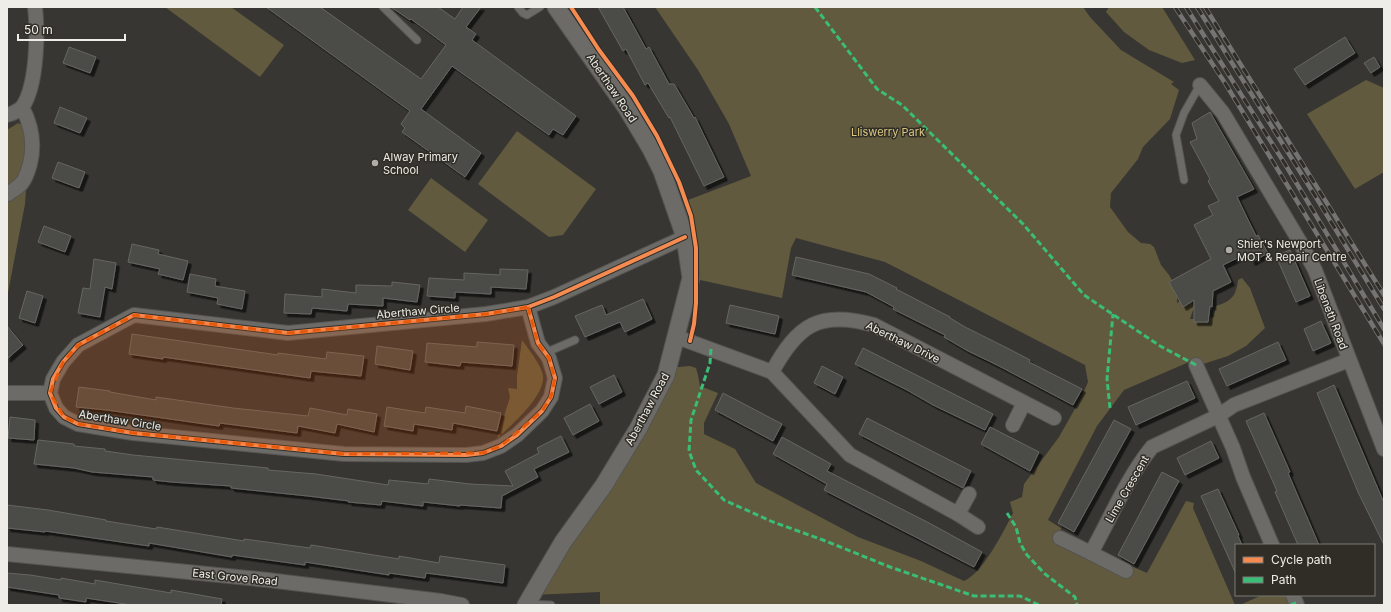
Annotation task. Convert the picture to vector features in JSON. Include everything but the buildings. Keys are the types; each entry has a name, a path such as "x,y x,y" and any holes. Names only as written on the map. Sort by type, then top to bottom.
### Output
{"street":[{"path":"7,115 22,107 28,96 36,52 35,7"},
{"name":"Aberthaw Road","path":"527,604 563,542 604,485 638,429 666,375 691,278 685,237 662,171 626,107 556,7"},
{"name":"Libeneth Road","path":"1200,85 1223,113 1300,242 1314,270 1384,449"},
{"path":"8,194 21,184 25,178 32,156 33,146 31,131 28,118 22,107"},
{"name":"Aberthaw Circle","path":"528,307 538,343 549,358 555,378 552,397 542,411 517,435 501,446 483,453 466,455 344,454 133,433 78,424 64,418 56,408 50,393 53,379 78,345 134,315 288,333 486,314 528,307 554,297 685,237"},
{"name":"Aberthaw Drive","path":"772,372 790,343 805,329 817,323 836,319 854,320 874,325 1054,418"},
{"path":"677,337 772,372 850,455 958,514 978,527"},
{"name":"Lime Crescent","path":"1091,553 1128,484 1152,447 1218,416 1234,405 1349,360"},
{"path":"1196,365 1233,448 1242,477 1272,544"},
{"path":"7,393 50,393"},
{"path":"1013,425 1024,403"},
{"path":"958,514 970,494"},
{"path":"1060,538 1126,571"},
{"name":"East Grove Road","path":"7,554 268,580 441,601 462,605"}],"lane":[{"path":"383,7 417,40"},
{"path":"518,7 523,14 527,15 540,7"},
{"path":"1184,180 1176,135 1184,113 1200,85"},
{"path":"545,353 575,340"},
{"path":"527,604 550,605"}],"highlighted area":[{"path":"528,307 538,343 549,358 555,378 551,397 542,411 501,446 483,453 344,454 133,433 78,424 64,417 50,393 63,362 78,345 134,315 288,333 486,314"}],"green space":[{"path":"165,7 231,7 284,45 260,77"},
{"name":"Lliswerry Park","path":"655,7 1083,7 1090,17 1121,50 1174,82 1171,84 1179,90 1170,119 1143,147 1138,159 1111,193 1110,207 1128,232 1141,243 1150,244 1154,247 1161,265 1177,289 1177,303 1183,299 1190,298 1194,307 1190,319 1206,319 1214,317 1216,306 1232,298 1236,291 1238,280 1242,278 1250,288 1265,328 1246,346 1228,356 1203,364 1196,359 1124,390 1097,426 1048,520 1061,528 1060,538 1126,571 1131,566 1147,573 1186,501 1194,503 1193,508 1235,605 600,605 600,592 532,595 668,368 690,366 696,368 700,386 718,393 704,423 704,434 735,449 756,483 858,537 921,561 964,581 978,570 992,551 1013,513 1010,502 1022,497 1024,484 1059,437 1081,398 1088,382 1085,365 885,262 796,238 791,248 782,298 691,278 675,205 751,176 729,124 698,70"},
{"path":"1109,7 1162,7 1195,60 1182,63 1149,50 1124,32 1106,12"},
{"path":"1366,80 1384,88 1384,172 1355,189 1307,114"},
{"path":"18,123 24,126 29,149 25,204 7,298 7,130"},
{"path":"517,131 596,189 563,235 549,237 478,184"},
{"path":"431,178 488,220 465,252 408,210"},
{"path":"522,340 540,366 543,375 542,383 539,392 526,410 497,439 510,397 508,388 517,389 517,376"},
{"path":"1260,596 1293,596 1297,605 1240,605"}],"railway":[{"path":"1175,7 1225,83 1384,344"},
{"path":"1186,7 1285,164 1384,329"},
{"path":"1197,7 1384,309"},
{"path":"1205,7 1384,295"}],"marked path":[{"path":"815,7 877,89 902,105 1023,224 1084,295 1160,346 1196,365"},
{"path":"1110,408 1107,379 1113,314"},
{"path":"711,349 710,363 691,420 689,451 696,470 724,500 773,522 890,567 974,596 1020,596 1039,605"},
{"path":"1007,513 1016,527 1020,543 1027,555 1045,574 1075,597 1077,605"},
{"path":"1291,605 1296,603"}],"cycle path":[{"path":"571,7 599,50 633,96 657,136 679,182 691,216 696,248 696,303 694,324 690,341"},
{"path":"528,307 538,343 549,358 555,378 551,397 542,411 517,435 501,446 483,453 466,455 344,454 133,433 78,424 64,417 56,408 50,393 53,379 63,362 78,345 134,315 288,333 486,314 528,307 554,297 685,237"}],"place":[{"name":"Alway Primary School","path":"375,163"},
{"name":"Shier's Newport MOT & Repair Centre","path":"1229,250"}]}
